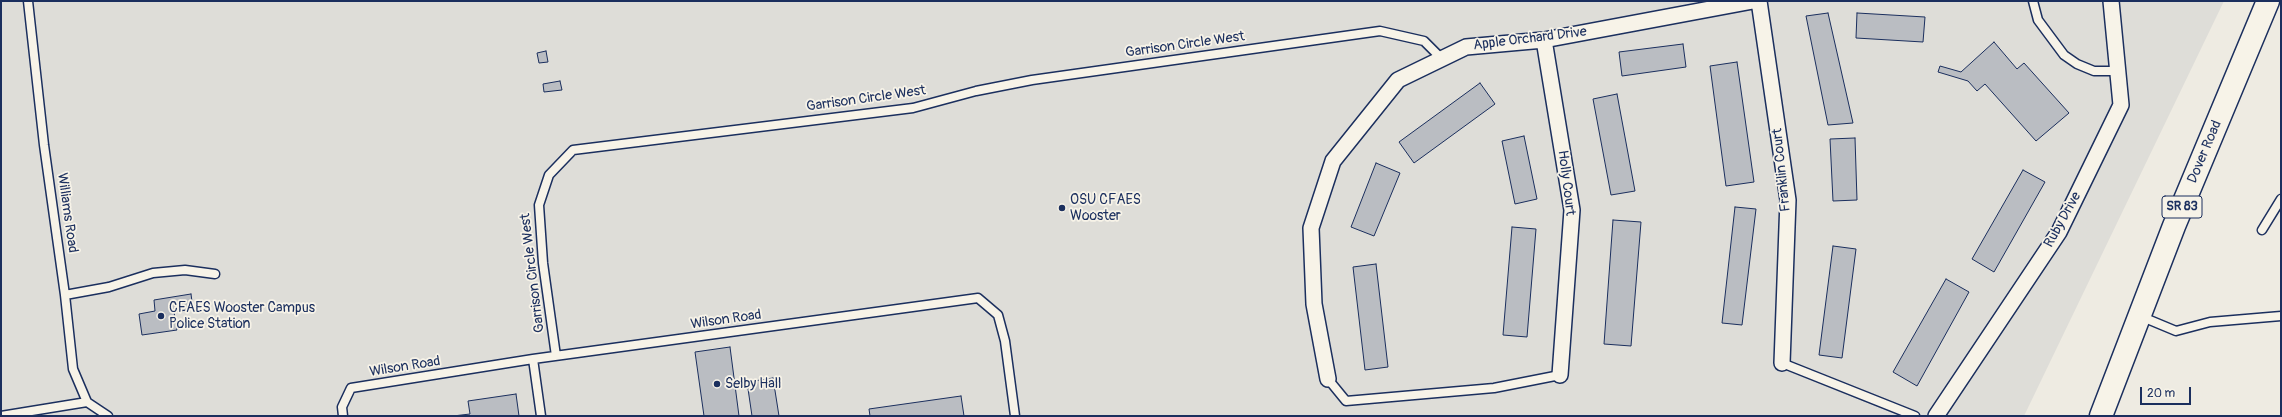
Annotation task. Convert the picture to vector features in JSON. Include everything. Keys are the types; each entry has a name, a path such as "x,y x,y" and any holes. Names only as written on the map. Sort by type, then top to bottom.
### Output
{"main road":[{"name":"Dover Road","path":"2101,416 2174,226 2268,1"}],"street":[{"name":"Apple Orchard Drive","path":"1328,379 1314,304 1312,228 1333,162 1398,80 1466,47 1544,40 1753,1"},
{"name":"Franklin Court","path":"1759,1 1788,200 1782,363"},
{"name":"Ruby Drive","path":"1936,416 2059,232 2121,105 2111,1"},
{"name":"Holly Court","path":"1544,40 1572,210 1560,375"}],"lane":[{"name":"Williams Road","path":"28,1 44,145 65,296 73,369 87,402"},
{"path":"2034,1 2038,20 2064,55 2077,64 2094,71 2118,71"},
{"name":"Garrison Circle West","path":"556,356 543,263 538,205 549,175 573,150 913,108 976,91 1032,80 1380,31 1424,41 1442,59"},
{"path":"2262,230 2281,199"},
{"path":"65,296 108,287 153,273 185,270 215,274"},
{"name":"Wilson Road","path":"343,416 342,407 351,388 533,359 978,298 998,314 1005,341 1015,416"},
{"path":"2139,316 2176,330 2210,322 2281,316"},
{"path":"533,359 541,416"},
{"path":"1782,363 1915,416"},
{"path":"1328,379 1346,401 1494,388 1560,375"},
{"path":"1,416 87,402 108,416"}],"shaded area":[{"name":"OSU CFAES Wooster","path":"1,1 2224,1 2024,416 1,416"}],"building":[{"path":"1828,13 1853,123 1828,125 1806,16"},
{"path":"1857,13 1925,17 1923,42 1856,38"},
{"path":"1994,42 2017,69 2024,63 2069,113 2036,141 1985,84 1977,91 1968,81 1938,72 1940,66 1961,72"},
{"path":"1683,44 1686,67 1622,76 1619,52"},
{"path":"546,51 548,62 539,63 537,53"},
{"path":"1737,62 1754,182 1726,186 1710,66"},
{"path":"560,81 562,90 544,92 543,84"},
{"path":"1480,83 1495,104 1414,163 1399,142"},
{"path":"1617,94 1635,191 1611,195 1593,99"},
{"path":"1524,136 1537,199 1515,204 1502,141"},
{"path":"1855,138 1857,200 1833,201 1830,139"},
{"path":"1376,163 1400,173 1374,236 1351,227"},
{"path":"2023,170 2045,182 1994,272 1972,259"},
{"path":"1735,207 1756,209 1742,325 1722,323"},
{"path":"1613,220 1641,222 1631,346 1604,344"},
{"path":"1512,227 1536,229 1527,337 1503,335"},
{"path":"1833,246 1856,249 1842,358 1819,355"},
{"path":"1376,264 1388,367 1365,370 1353,267"},
{"path":"1946,279 1969,292 1917,386 1893,372"},
{"path":"191,294 193,309 174,312 177,330 142,335 139,314 155,311 154,300"},
{"name":"Selby Hall","path":"730,347 739,416 704,416 695,352"},
{"name":"Selby Hall","path":"773,378 779,416 752,416 747,382"},
{"path":"516,394 519,416 453,416 470,414 468,401"},
{"path":"961,396 964,416 870,416 869,409"}],"place":[{"name":"OSU CFAES Wooster","path":"1062,208"},
{"name":"CFAES Wooster Campus Police Station","path":"161,316"},
{"name":"Selby Hall","path":"717,384"}]}
